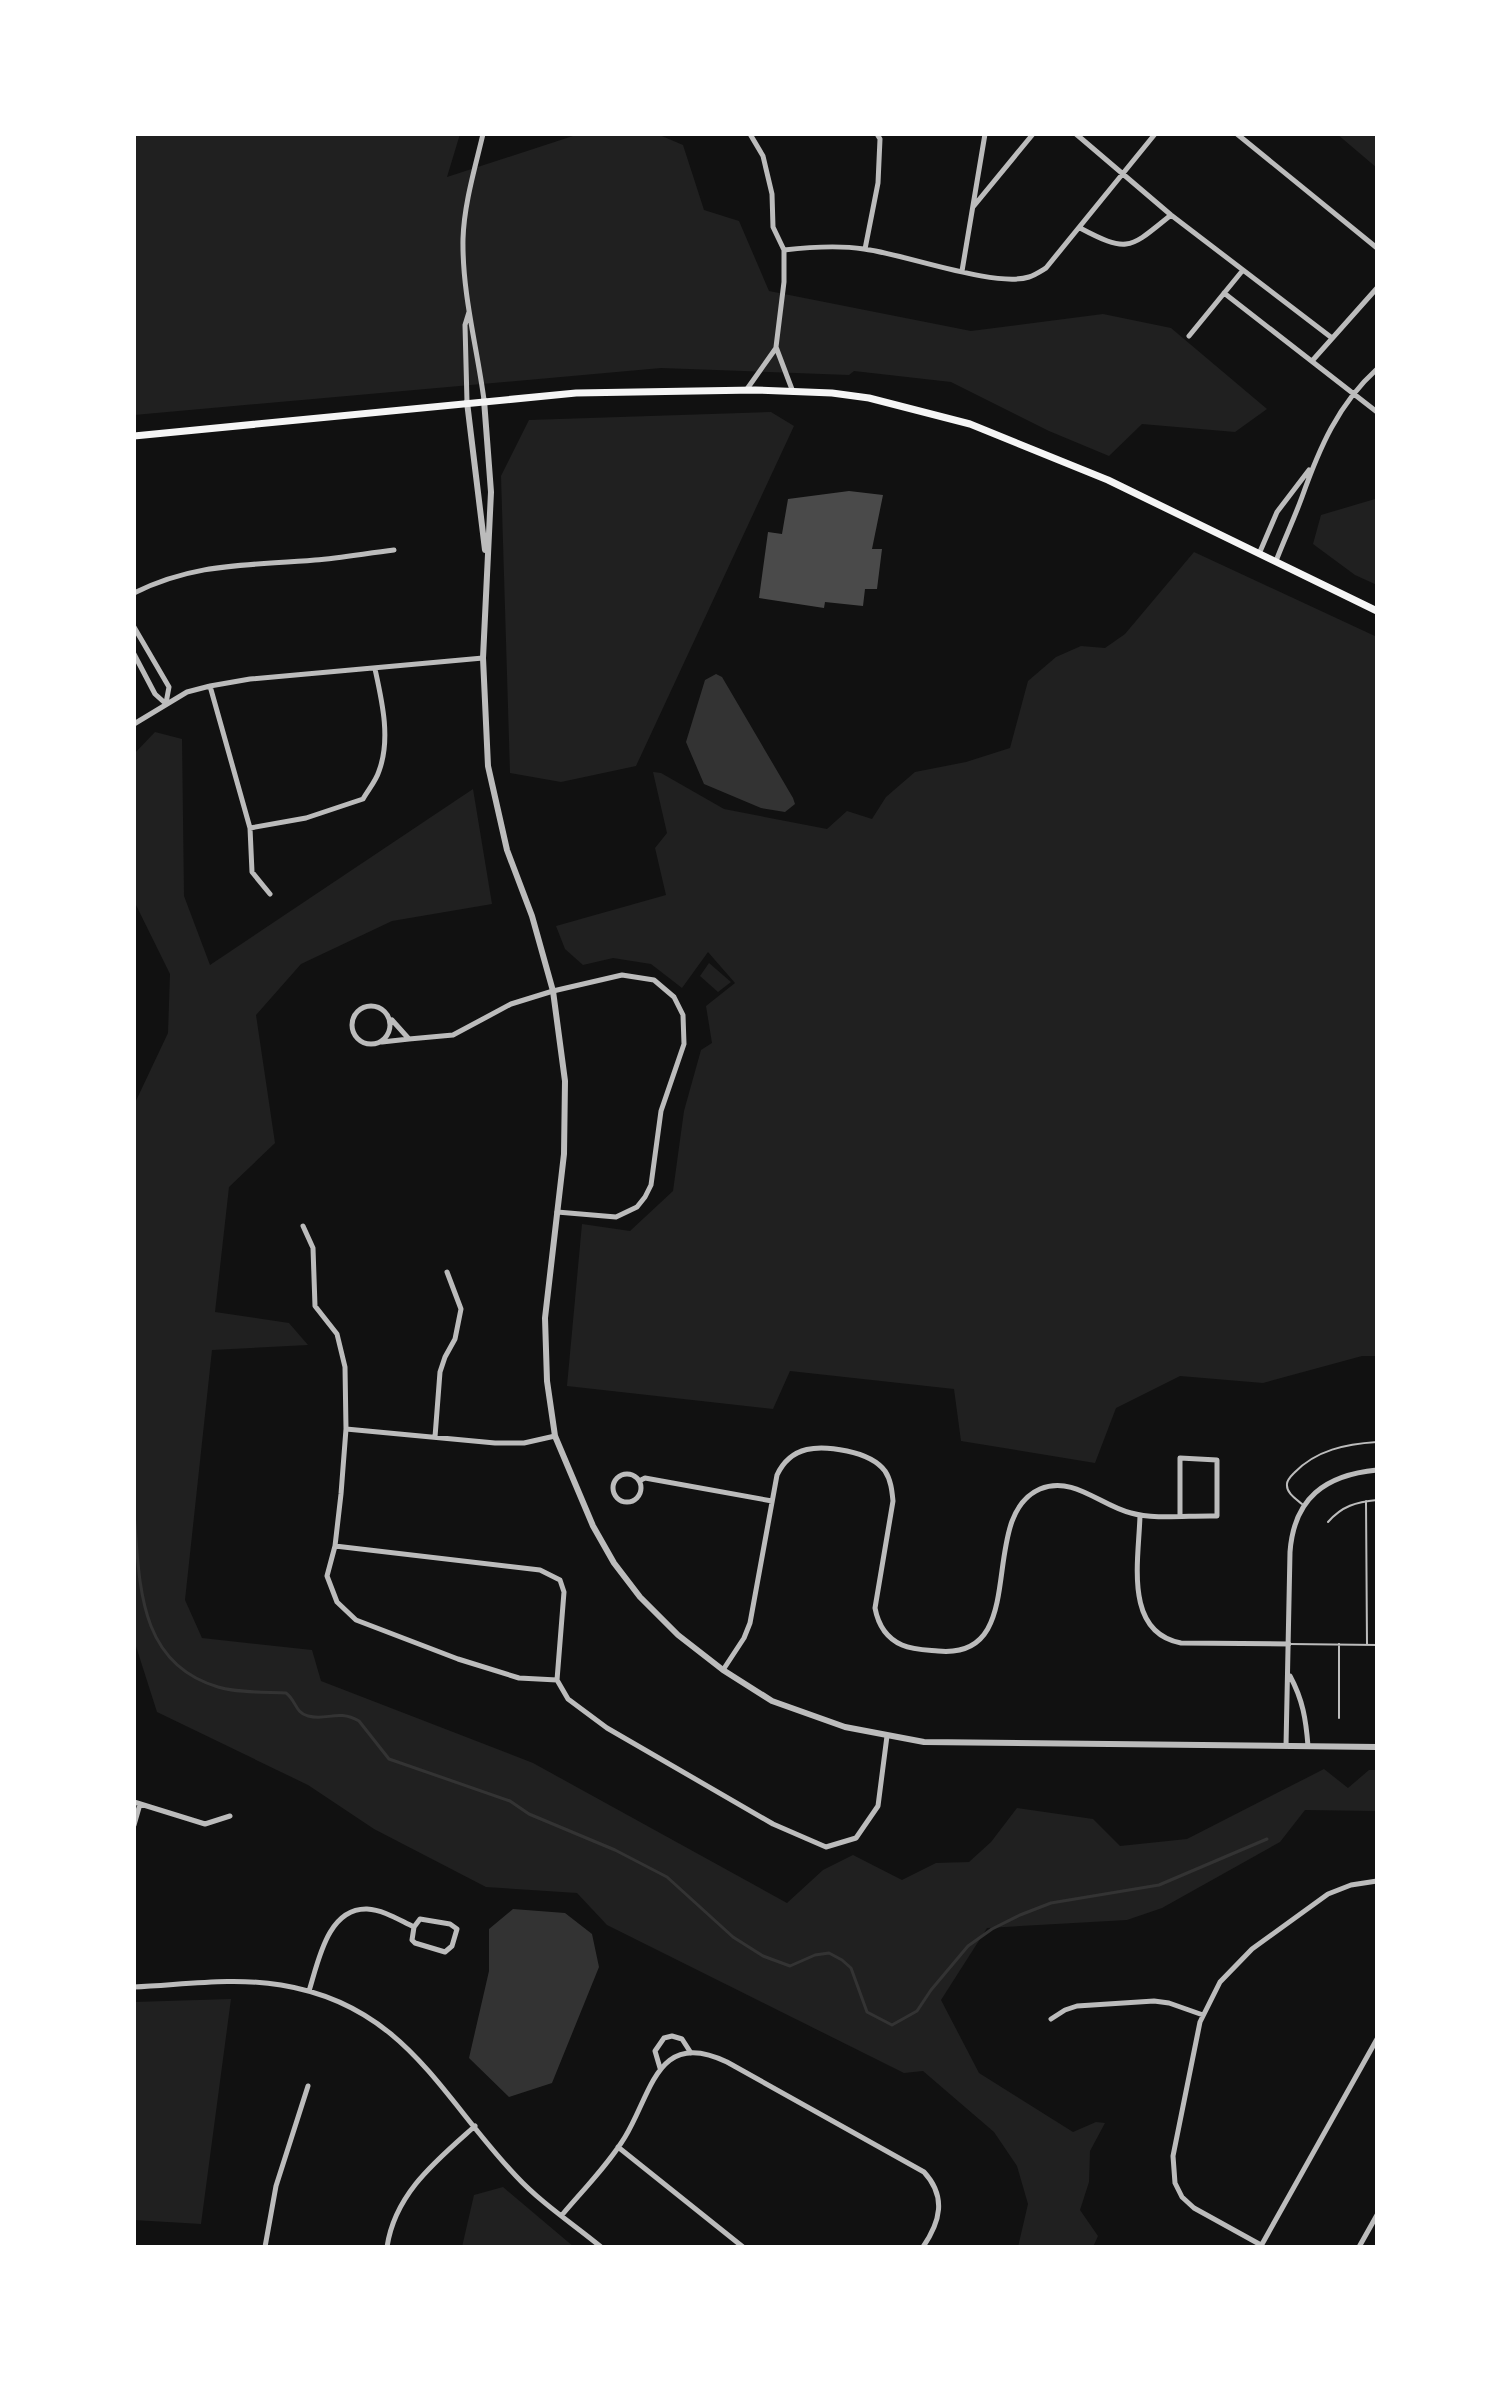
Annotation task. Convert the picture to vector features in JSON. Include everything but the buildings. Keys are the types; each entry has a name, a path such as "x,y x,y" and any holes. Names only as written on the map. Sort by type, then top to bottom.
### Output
{"main road":[{"path":"134,436 576,393 746,390 869,398 970,424 1108,480 1377,611"}],"street":[{"path":"483,134 471,184 463,240 484,400 491,492 483,658 486,741 496,807 553,991 562,1046 566,1115 545,1336 547,1381 555,1436 583,1504 614,1563 640,1597 678,1635 723,1670 772,1701 845,1727 924,1742 1377,1747"},
{"path":"750,134 763,156 772,194 773,227 784,250 784,282 776,347 793,392"},
{"path":"865,249 878,183 880,139 877,134"},
{"path":"962,271 985,134"},
{"path":"973,208 1033,134"},
{"path":"1076,134 1171,215 1332,338"},
{"path":"784,250 810,247 865,249 962,271 1009,279 1028,277 1046,268 1155,134"},
{"path":"1237,134 1377,248"},
{"path":"1080,228 1110,244 1134,244 1171,215"},
{"path":"1189,336 1243,270"},
{"path":"1312,361 1377,288"},
{"path":"1224,293 1377,412"},
{"path":"470,311 465,325 467,402 486,557"},
{"path":"746,390 776,347"},
{"path":"1276,562 1312,466 1331,428 1353,394 1377,369"},
{"path":"1259,554 1277,512 1312,466"},
{"path":"134,593 163,578 197,570 394,550"},
{"path":"134,627 169,687 166,704"},
{"path":"134,654 155,694 166,704"},
{"path":"134,724 187,692 210,686 250,679 483,658"},
{"path":"250,828 306,818 363,799 379,772 384,750 384,709 375,669"},
{"path":"210,686 250,828 252,872 270,894"},
{"path":"409,1039 380,1007 361,1008 354,1018 356,1036 366,1043 377,1043 459,1033 511,1004 622,975 648,978 662,985 674,997 683,1015 683,1053 661,1111 651,1185 645,1197 637,1207 616,1217 557,1212"},
{"path":"377,1043 388,1034 388,1016"},
{"path":"303,1226 313,1248 315,1306 337,1334 345,1367 346,1429 335,1546 327,1576 337,1602 356,1620 458,1659 519,1678 557,1680"},
{"path":"435,1437 440,1372 455,1339 461,1309 447,1272"},
{"path":"346,1429 524,1443 555,1436"},
{"path":"723,1670 750,1623 780,1470 788,1459 803,1450 826,1447 860,1454 879,1466 889,1481 893,1501 875,1596 876,1616 888,1635 900,1644 943,1652 966,1649 979,1641 989,1629 1012,1522 1020,1505 1031,1494 1049,1486 1063,1485 1140,1515 1217,1516 1217,1460 1180,1458 1180,1515"},
{"path":"1286,1746 1291,1536 1303,1505 1316,1492 1351,1473 1377,1470"},
{"path":"628,1474 639,1481 640,1490 632,1501 622,1501 615,1496 613,1487 620,1476 628,1474"},
{"path":"639,1481 645,1478 772,1501"},
{"path":"1140,1515 1139,1599 1145,1620 1155,1632 1167,1640 1181,1643 1289,1644"},
{"path":"335,1546 540,1570 560,1580 564,1592 557,1680 568,1699 607,1728 773,1824 826,1847 856,1838 878,1806 887,1736"},
{"path":"1290,1676 1306,1714 1308,1746"},
{"path":"134,1825 137,1803 205,1824 230,1816"},
{"path":"1377,1881 1351,1885 1328,1894 1252,1949 1220,1982 1203,2015 1174,2150 1173,2177 1179,2193 1189,2204 1261,2246 1377,2039"},
{"path":"309,1991 323,1946 333,1927 346,1915 364,1908 382,1912 414,1927"},
{"path":"420,1919 450,1924 457,1929 452,1946 445,1952 415,1943 412,1940 414,1927 420,1919"},
{"path":"134,1987 252,1982 309,1991 358,2011 394,2035 421,2060 517,2177 601,2247"},
{"path":"1051,2019 1077,2006 1154,2001 1203,2015"},
{"path":"660,2068 655,2051 664,2038 672,2036 682,2039 691,2053"},
{"path":"562,2215 618,2147 660,2068 673,2057 691,2053 710,2054 924,2172 933,2184 940,2207 936,2225 923,2247"},
{"path":"265,2247 276,2186 308,2086"},
{"path":"387,2247 399,2208 413,2185 475,2126"},
{"path":"618,2147 743,2247"},
{"path":"1359,2247 1377,2215"}],"lane":[{"path":"1303,1505 1286,1486 1300,1467 1332,1449 1377,1442"},
{"path":"1328,1522 1340,1509 1377,1500"},
{"path":"1366,1501 1367,1645"},
{"path":"1289,1644 1377,1645"},
{"path":"1339,1644 1339,1718"}],"shaded area":[{"path":"134,134 460,134 447,177 579,134 657,134 683,145 704,210 739,221 769,291 971,331 1103,314 1171,328 1267,409 1235,432 1142,424 1109,456 1049,431 951,382 854,371 849,375 661,368 134,415"},
{"path":"1337,134 1377,134 1377,168"},
{"path":"771,412 794,426 636,766 561,782 510,773 501,476 529,420"},
{"path":"1375,499 1377,585 1355,575 1313,544 1321,515"},
{"path":"1194,552 1377,637 1377,1356 1362,1356 1263,1383 1180,1376 1116,1408 1095,1463 961,1441 954,1389 790,1371 773,1409 567,1386 582,1224 630,1231 673,1191 684,1111 701,1050 712,1043 706,1006 735,983 708,952 682,988 651,964 613,958 583,965 565,949 556,926 666,895 655,848 667,833 653,772 661,773 724,809 827,829 847,811 872,819 886,797 915,772 966,762 1010,748 1028,681 1056,657 1081,646 1105,648 1125,634"},
{"path":"716,674 722,677 793,798 795,804 785,812 761,808 704,784 686,742 705,680"},
{"path":"155,732 182,739 184,896 210,965 473,789 492,904 392,921 301,964 256,1015 275,1143 229,1187 215,1312 289,1323 308,1345 212,1350 185,1600 202,1638 312,1650 321,1681 533,1763 787,1903 823,1870 853,1855 902,1880 936,1863 969,1862 991,1842 1017,1808 1093,1819 1120,1846 1187,1839 1324,1769 1348,1788 1369,1770 1377,1770 1377,1811 1305,1810 1280,1842 1162,1908 1127,1920 987,1928 941,2000 979,2073 1073,2132 1096,2122 1105,2123 1090,2151 1089,2182 1080,2210 1098,2236 1093,2247 1018,2247 1028,2204 1017,2166 994,2132 923,2071 904,2073 607,1925 577,1893 486,1887 374,1829 308,1785 157,1712 134,1640 134,1105 168,1033 170,974 134,901 134,754"},
{"path":"709,963 731,982 718,992 700,976"},
{"path":"513,1909 565,1913 592,1934 599,1967 552,2083 509,2097 469,2058 489,1971 489,1929"},
{"path":"231,1999 201,2224 134,2220 134,2002"},
{"path":"503,2187 574,2247 462,2247 474,2195"}],"waterway":[{"path":"134,1513 138,1566 148,1617 157,1640 172,1660 191,1676 226,1689 286,1693 300,1712 308,1716 339,1715 359,1721 389,1759 510,1801 529,1814 615,1850 667,1877 733,1937 763,1956 790,1966 815,1955 829,1953 851,1968 867,2012 892,2025 917,2011 968,1946 1020,1915 1051,1903 1159,1885 1267,1839"}]}
